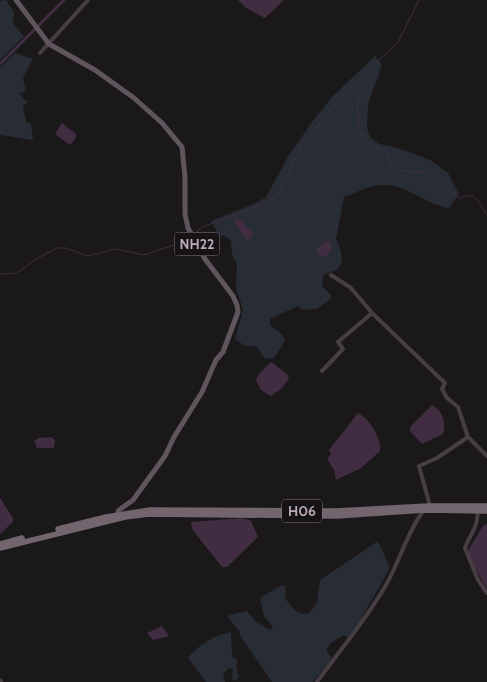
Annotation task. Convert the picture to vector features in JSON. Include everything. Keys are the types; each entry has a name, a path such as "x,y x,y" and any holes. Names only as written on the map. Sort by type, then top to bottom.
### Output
{"highway":[{"name":"H06","path":"116,517 158,510 336,511 430,506 487,506"},
{"name":"H06","path":"116,517 164,514 337,516 424,510 487,511"},
{"name":"NH22","path":"0,544 116,517"},
{"name":"NH22","path":"0,548 116,517"}],"main road":[{"name":"NH22","path":"16,0 49,44 94,70 134,98 162,123 182,147 185,177 185,214 188,228 209,265 233,296 238,312 223,352 216,360 202,392 174,437 165,456 133,500 119,510 116,517"}],"street":[{"path":"40,53 88,0"},
{"path":"331,275 351,288 372,313 445,383 442,389 447,398 458,407 468,437 486,453"},
{"path":"322,371 343,349 338,342 372,313"},
{"path":"430,506 419,466 437,458 468,437"},
{"path":"317,682 351,639 385,586 412,530 424,510"},
{"path":"477,511 478,517 474,531 465,548 478,580 487,593"}],"shaded area":[{"path":"6,0 14,12 13,23 24,36 0,60 0,1"},
{"path":"238,0 284,0 265,18 246,8"},
{"path":"15,53 33,59 23,78 26,91 19,94 28,102 23,106 26,122 31,124 33,140 0,135 0,68"},
{"path":"375,56 382,65 368,104 367,129 371,138 379,144 398,148 430,160 448,173 459,194 449,208 432,203 400,188 382,185 372,186 344,197 336,239 341,251 342,262 337,270 323,275 322,286 331,295 331,299 316,309 303,310 298,306 270,319 270,325 282,334 285,341 274,358 265,359 256,346 245,346 235,339 243,310 236,288 237,264 232,254 231,241 225,236 219,235 211,221 254,204 266,197 289,155 312,122 333,96"},
{"path":"62,123 76,134 75,139 70,145 55,134"},
{"path":"240,219 254,235 247,242 233,220"},
{"path":"328,240 331,244 331,251 327,256 322,257 317,253 317,248"},
{"path":"271,362 287,374 289,378 282,388 271,396 261,390 256,380 258,375"},
{"path":"432,405 441,413 444,421 443,434 422,444 410,431 410,427"},
{"path":"358,413 374,429 379,441 380,451 361,468 336,480 334,470 327,459 331,454 329,450"},
{"path":"51,437 55,440 54,448 37,448 34,441 39,438"},
{"path":"0,498 13,518 13,522 0,534"},
{"path":"243,518 251,521 258,537 227,567 222,567 192,529 191,522"},
{"path":"487,524 487,589 472,563 468,550 483,526"},
{"path":"378,541 390,568 354,631 348,638 344,635 331,643 326,650 332,658 313,682 272,682 239,634 240,632 227,616 247,611 256,622 270,630 273,627 264,616 260,598 282,585 286,587 285,598 293,608 301,613 309,613 317,603 320,580"},
{"path":"162,626 169,636 153,640 147,633"},
{"path":"231,632 232,656 238,661 236,668 239,677 236,681 232,680 233,668 229,668 223,674 225,682 206,682 188,658 207,641"}],"waterway":[{"path":"0,64 64,0"},
{"path":"195,234 202,227 256,207 278,195 301,146 344,94 398,42 419,0"},
{"path":"369,77 371,82 364,89 357,105 359,129 366,142 386,152 392,167 395,169 427,172 459,198 466,196 474,197 487,215"},
{"path":"0,274 16,273 57,248 66,248 88,256 116,249 144,255 180,243 190,237"}]}
